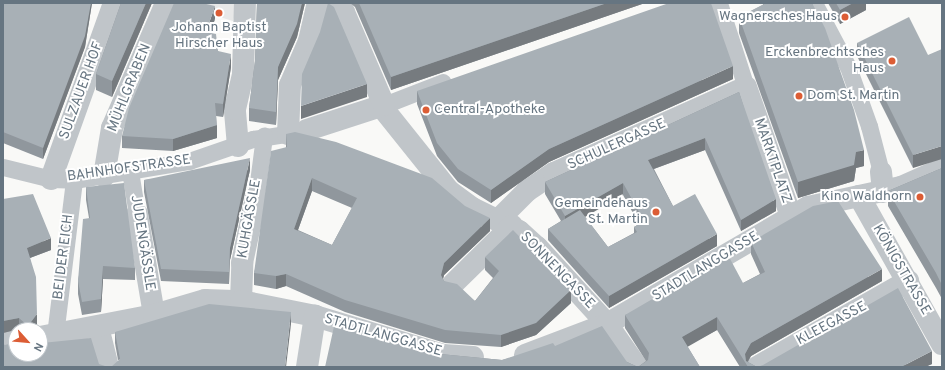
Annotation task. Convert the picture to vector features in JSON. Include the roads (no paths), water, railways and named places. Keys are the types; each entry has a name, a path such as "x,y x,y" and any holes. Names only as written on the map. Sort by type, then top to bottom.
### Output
{"street":[{"name":"SULZAUER HOF","path":"51,179 114,3"},
{"name":"MÜHLGRABEN","path":"104,176 112,128 166,3"},
{"path":"245,3 243,73 235,109 252,141"},
{"path":"318,3 304,56 290,85 298,132 383,106 459,77"},
{"name":"SONNENGASSE","path":"330,3 344,12 383,106 437,180 472,208 505,223 536,247 607,324 637,367"},
{"path":"814,3 850,73 882,182"},
{"name":"MARKTPLATZ","path":"719,4 791,216 822,202 859,196 882,182 942,169"},
{"name":"SCHULERGASSE","path":"452,284 505,223 527,192 554,173 746,87"},
{"name":"BAHNHOFSTRASSE","path":"3,167 51,179 74,180 189,161 252,141 298,132"},
{"name":"KUHGÄSSLE","path":"241,301 242,263 256,197 252,141"},
{"name":"JUDENGÄSSLE","path":"130,171 154,315"},
{"name":"BEI DER EICH","path":"48,330 74,180"},
{"name":"KÖNIGSTRASSE","path":"859,196 942,344"},
{"name":"STADTLANGGASSE","path":"48,336 154,315 205,300 241,301 315,316 443,355 500,360 607,324 791,216"},
{"name":"KLEEGASSE","path":"757,367 908,281"},
{"path":"307,367 315,316"},
{"path":"98,327 108,367"}],"place":[{"name":"Johann Baptist Hirscher Haus","path":"219,13"},
{"name":"Wagnersches Haus","path":"845,17"},
{"name":"Erckenbrechtsches Haus","path":"892,61"},
{"name":"Dom St. Martin","path":"799,96"},
{"name":"Central-Apotheke","path":"426,110"},
{"name":"Kino Waldhorn","path":"920,197"},
{"name":"Gemeindehaus St. Martin","path":"656,212"}]}
